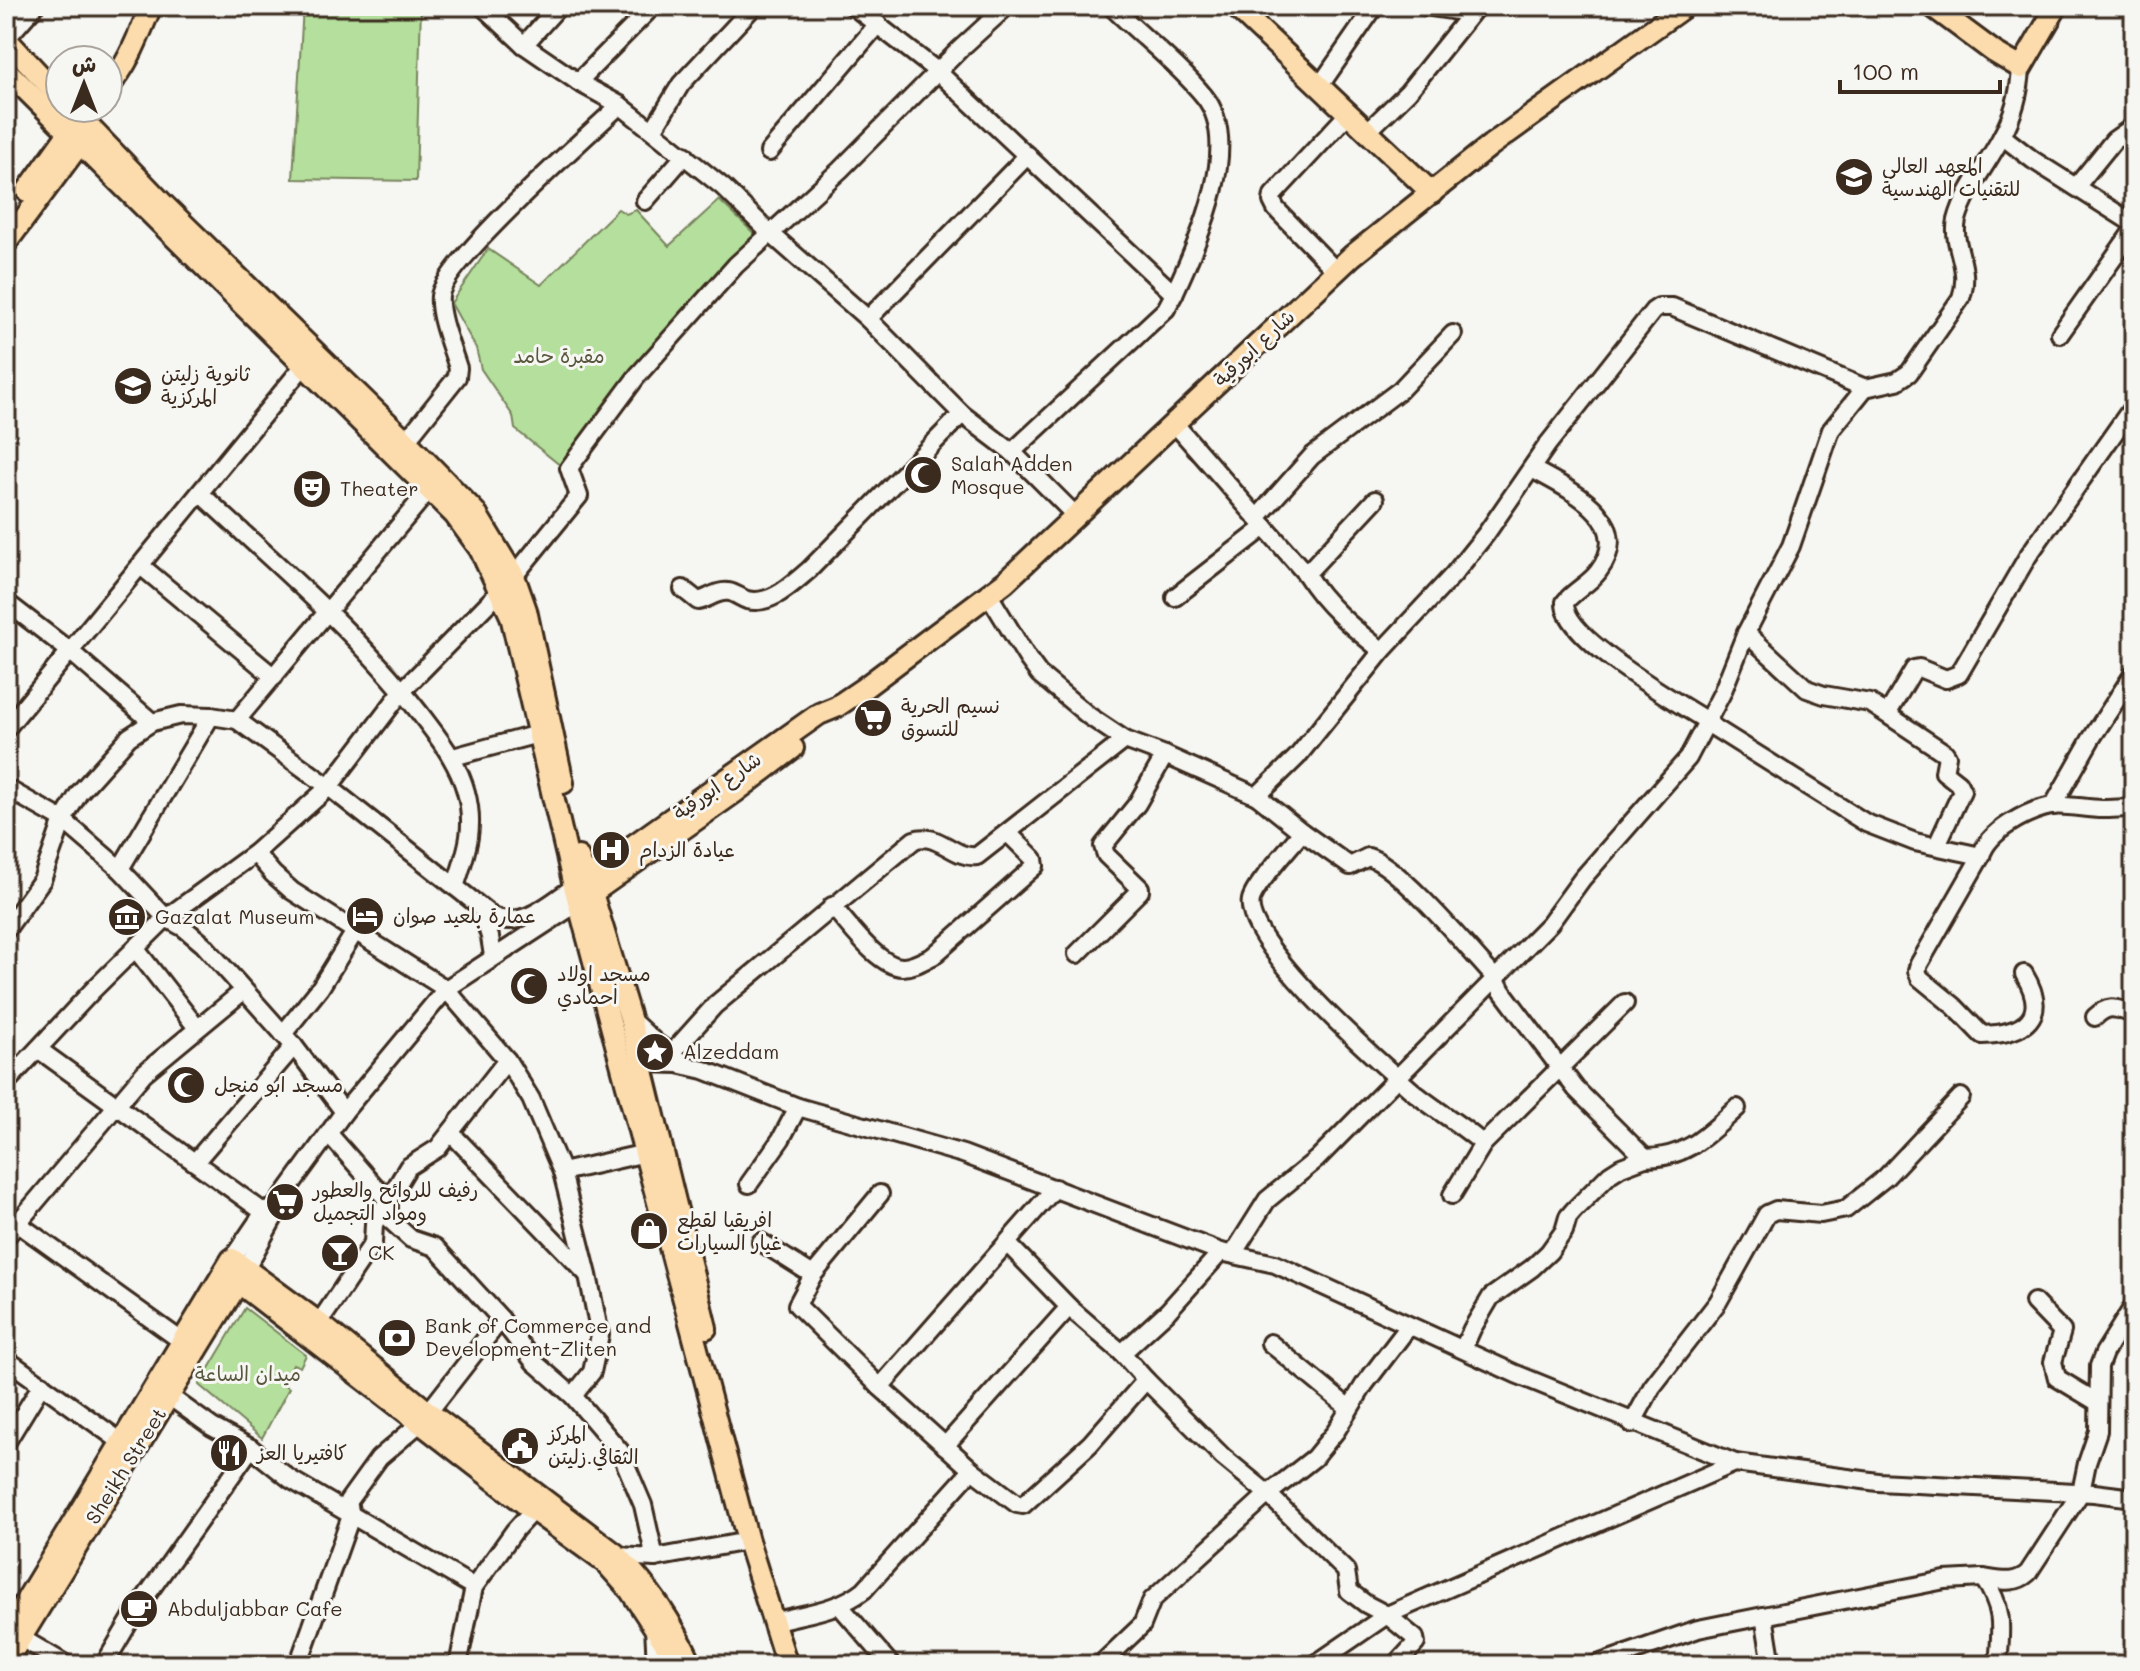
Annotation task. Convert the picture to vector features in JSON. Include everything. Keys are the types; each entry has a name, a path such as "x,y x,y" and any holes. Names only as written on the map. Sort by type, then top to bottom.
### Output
{"main road":[{"path":"124,65 151,6"},
{"path":"1235,6 1432,193"},
{"name":"شارع ابورقية","path":"583,890 735,792 826,723 836,707 989,595 1336,271 1491,145 1685,6"},
{"path":"1932,6 2021,68 2057,6"},
{"path":"6,39 44,80"},
{"path":"6,70 44,97"},
{"path":"6,221 79,124"},
{"path":"6,243 79,124"},
{"path":"81,124 455,515 526,610 583,890 630,1018 632,1064 646,1153 748,1541 789,1665"},
{"path":"308,360 406,441 475,512 507,583 511,616 538,734 632,1064 789,1665"},
{"path":"236,1271 319,1323 533,1510 606,1563 630,1590 679,1665"},
{"path":"236,1271 424,1417 618,1556 644,1583 673,1625 692,1665"},
{"name":"Sheikh Street","path":"6,1662 10,1633 120,1441 183,1342 236,1271"},
{"name":"Sheikh Street","path":"10,1633 169,1396 236,1271"}],"street":[{"path":"6,39 35,6"},
{"path":"482,6 524,45 578,82 620,105 723,187 868,319 962,414 1012,452 1076,516"},
{"path":"524,45 559,6"},
{"path":"578,82 653,6"},
{"path":"653,130 681,84 754,6"},
{"path":"853,6 937,71 1174,294"},
{"path":"9,1074 38,1049 166,918 255,853 329,787 403,690 507,583 579,496 569,468 624,393 700,304 1007,6"},
{"path":"1012,452 1166,309 1194,249 1217,175 1217,125 1206,98 1111,6"},
{"path":"1319,87 1375,6"},
{"path":"1424,6 1473,10"},
{"path":"1367,132 1408,92 1473,10"},
{"path":"769,152 878,24"},
{"path":"1257,796 1297,757 1382,651 1453,575 1486,534 1548,444 1659,307 1672,307 1865,388 1897,381 1909,373 1961,298 1965,271 1956,230 1958,218 1970,190 2002,136 2020,92 2021,68"},
{"path":"406,441 457,377 458,368 441,306 445,283 478,242 620,105"},
{"path":"1336,271 1276,209 1272,198 1348,114"},
{"path":"2076,187 2114,140 2134,126"},
{"path":"2002,136 2134,227 2060,334"},
{"path":"645,201 685,155"},
{"path":"868,319 1028,155"},
{"path":"1175,597 1261,522 1312,456 1400,390 1453,334"},
{"path":"6,729 308,360"},
{"path":"1122,1353 1227,1253 1267,1200 1317,1159 1550,923 1582,879 1688,758 1722,693 1746,633 1791,546 1831,430 1865,388"},
{"path":"1888,713 1914,669 1919,668 1946,679 1959,674 2028,556 2134,405"},
{"path":"683,589 698,601 722,592 753,601 769,599 782,592 809,570 962,414"},
{"path":"1174,423 1306,574 1333,610 1382,651"},
{"path":"1532,469 1581,498 1606,522 1610,534 1608,556 1586,584 1565,602 1564,609 1568,617 1619,665 1866,823 1915,842 1981,856"},
{"path":"8,923 42,880 63,820 79,793 103,763 129,737 152,722 181,715 237,720 329,614 429,490"},
{"path":"201,494 329,614 403,690 453,757 466,793 471,836 455,887"},
{"path":"1306,574 1375,500"},
{"path":"141,566 274,677"},
{"path":"989,595 1039,674 1125,740 1257,796 1350,866 1368,857 1379,861 1443,920 1496,979 1576,1089 1645,1158"},
{"path":"6,602 71,652 152,722"},
{"path":"1746,633 1807,689 1824,695 1861,700 1888,713 1945,753 1944,772 1960,786 1961,797 1937,845"},
{"path":"2053,806 2134,673"},
{"path":"120,869 211,716"},
{"name":"شارع ابورقية","path":"237,720 329,787 501,921 522,919 583,890"},
{"path":"453,757 538,734"},
{"path":"671,1054 715,1005 914,840 927,837 971,857 982,852 1125,740"},
{"path":"1077,954 1140,891 1106,855 1103,846 1137,804 1165,755"},
{"path":"6,788 63,820 120,869 166,918 203,944 289,1040 344,1112"},
{"path":"2024,974 2033,988 2036,1004 2029,1020 2018,1031 1982,1035 1918,975 1919,964 1984,847 2001,830 2016,820 2053,806 2134,808"},
{"path":"1302,832 1256,889 1251,900 1251,909 1261,931 1287,970 1339,1025 1399,1078 1483,1144"},
{"path":"832,906 885,961 904,967 917,964 933,956 1013,888 1036,864 1008,833"},
{"path":"255,853 292,891 446,989 507,1060 531,1099 562,1172 588,1275 600,1343 592,1372 573,1396"},
{"name":"شارع ابورقية","path":"236,1271 271,1213 344,1112 446,989 493,956 525,939 583,890"},
{"path":"480,906 493,956"},
{"path":"195,1162 289,1040 356,930"},
{"path":"135,948 197,1028"},
{"path":"183,1342 10,1226 144,1073 236,997"},
{"path":"1452,1195 1483,1144 1625,1003"},
{"path":"2095,1017 2104,1008 2134,1014"},
{"path":"630,1018 671,1054 692,1067 798,1107 963,1154 1227,1253 1275,1264 1632,1424 1735,1463 1892,1483 2081,1492 2134,1498"},
{"path":"38,1049 271,1213"},
{"path":"319,1323 373,1243 374,1224 408,1167 438,1148 507,1060"},
{"path":"632,1064 692,1067"},
{"path":"1632,1424 1652,1387 1718,1302 1767,1214 1776,1210 1821,1214 1846,1209 1886,1177 1961,1097"},
{"path":"749,1184 781,1139 798,1107"},
{"path":"1463,1349 1491,1297 1549,1252 1564,1231 1568,1217 1610,1174 1645,1158 1686,1151 1737,1108"},
{"path":"451,1133 588,1275"},
{"path":"329,1134 389,1202 389,1219 411,1239 435,1247 501,1319 534,1362 573,1396 620,1451 643,1505 655,1558"},
{"path":"562,1172 646,1153"},
{"path":"880,1387 1055,1188"},
{"path":"880,1194 813,1275 798,1307 945,1446 1017,1504 1023,1505 1090,1444 1146,1380"},
{"path":"761,1242 813,1275"},
{"path":"1007,1243 1069,1307 1122,1353 1223,1457 1268,1494 1346,1571 1349,1591 1387,1615 1416,1641 1396,1665"},
{"path":"2034,1302 2062,1331 2053,1362 2057,1378 2097,1402"},
{"path":"1595,1665 1698,1629 1945,1580 1983,1578 2008,1581 2022,1578 2081,1492 2098,1431 2099,1366 2134,1305"},
{"path":"945,1446 1069,1307"},
{"path":"298,1665 351,1516 348,1501 379,1458 424,1417 501,1319"},
{"path":"1100,1665 1142,1625 1152,1600 1268,1494 1314,1458 1409,1326"},
{"path":"1270,1343 1349,1408"},
{"path":"6,1359 120,1441"},
{"path":"6,1443 42,1384"},
{"path":"169,1396 212,1427 251,1448 290,1479 474,1587"},
{"path":"104,1665 137,1609 251,1448"},
{"path":"1314,1665 1387,1615 1735,1463"},
{"path":"777,1621 840,1606 864,1590 972,1470"},
{"path":"458,1665 474,1587 533,1510"},
{"path":"618,1556 655,1558 748,1541"},
{"path":"1983,1578 1996,1597 1999,1608 1998,1665"},
{"path":"840,1606 891,1665"},
{"path":"1764,1616 1772,1665"},
{"path":"654,1626 656,1665"},
{"path":"10,1633 67,1665"}],"green space":[{"path":"303,6 421,6 416,181 293,179"},
{"name":"مقبرة حامد","path":"719,200 762,241 566,470 515,429 513,416 481,369 476,348 451,303 488,249 541,285 618,209 626,214 636,210 669,246"},
{"name":"ميدان الساعة","path":"245,1308 306,1355 300,1367 293,1364 283,1383 289,1388 262,1438 199,1385"}],"place":[{"name":"المعهد العالي للتقنيات الهندسية","path":"1854,177"},
{"name":"ثانوية زليتن المركزية","path":"133,386"},
{"name":"Salah Adden Mosque","path":"923,475"},
{"name":"Theater","path":"312,489"},
{"name":"نسيم الحرية للتسوق","path":"873,718"},
{"name":"عيادة الزدام","path":"611,850"},
{"name":"عمارة بلعيد صوان","path":"365,916"},
{"name":"Gazalat Museum","path":"127,917"},
{"name":"مسجد اولاد احمادي","path":"529,986"},
{"name":"Alzeddam","path":"655,1052"},
{"name":"مسجد ابو منجل","path":"186,1085"},
{"name":"رفيف للروائح والعطور ومواد التجميل","path":"285,1202"},
{"name":"افريقيا لقطع غيار السيارات","path":"649,1231"},
{"name":"CK","path":"340,1253"},
{"name":"Bank of Commerce and Development-Zliten","path":"397,1338"},
{"name":"المركز الثقافي.زليتن","path":"520,1446"},
{"name":"كافتيريا العز","path":"229,1453"},
{"name":"Abduljabbar Cafe","path":"139,1609"}]}
